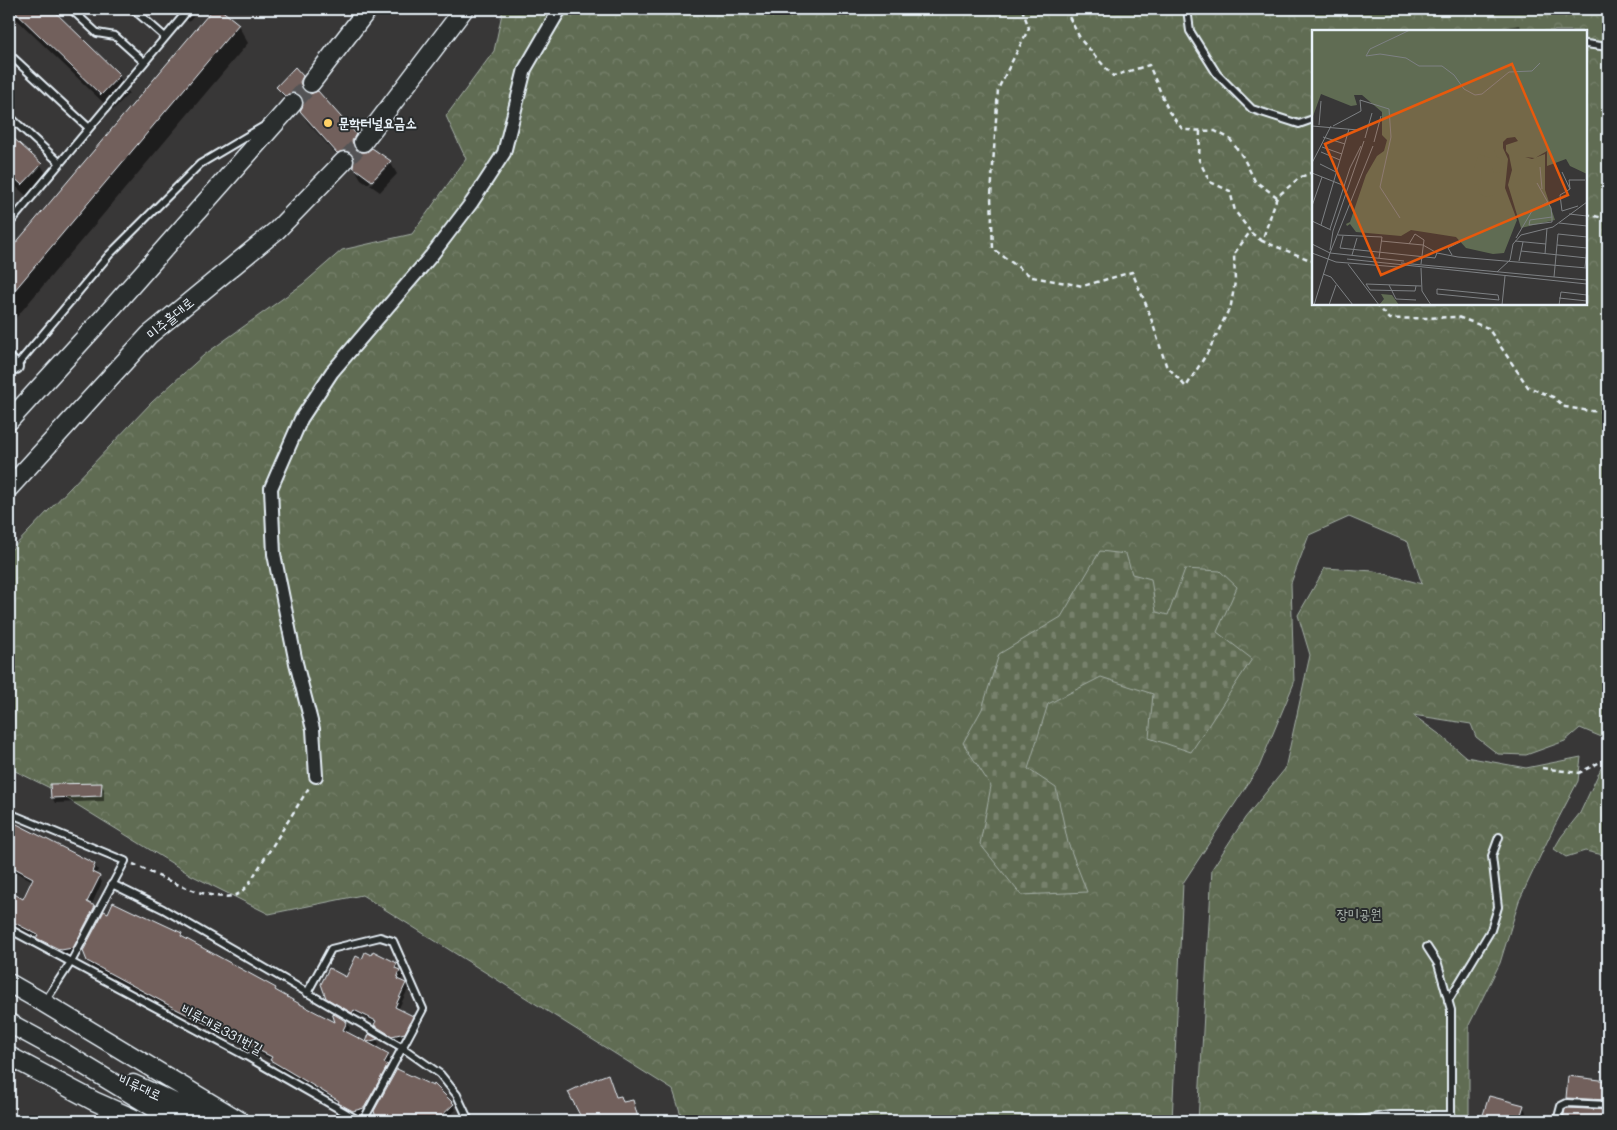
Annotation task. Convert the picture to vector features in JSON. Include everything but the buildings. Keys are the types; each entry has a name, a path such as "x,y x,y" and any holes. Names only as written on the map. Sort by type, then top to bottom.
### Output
{"main road":[{"path":"311,83 368,9"},
{"path":"363,142 464,9"},
{"path":"9,421 289,109"},
{"name":"미추홀대로","path":"9,488 149,335 277,230 344,161"},
{"path":"9,983 44,1002 240,1121"},
{"name":"비류대로","path":"9,1024 64,1054 176,1121"},
{"name":"비류대로","path":"64,1054 215,1121"},
{"path":"9,1056 94,1101 139,1121"}],"street":[{"path":"316,776 313,729 296,663 274,554 271,488 302,419 332,372 430,256 472,202 504,153 525,69 560,9"}],"lane":[{"path":"71,9 97,33 115,36 144,62"},
{"path":"133,9 165,37"},
{"path":"9,224 189,9"},
{"path":"1187,9 1190,30 1217,74 1252,109 1299,124 1312,119"},
{"path":"1587,44 1608,47"},
{"path":"9,54 89,128"},
{"path":"11,367 109,255 200,164 289,109"},
{"path":"9,116 60,163"},
{"path":"9,813 125,861 71,962 44,1002"},
{"path":"1448,1001 1491,930 1498,907 1492,856 1499,837"},
{"path":"112,884 163,909 403,1048 440,1074 458,1095 469,1121"},
{"name":"비류대로331번길","path":"9,929 246,1056 362,1121"},
{"path":"307,993 331,949 380,937 393,941 423,1008 362,1121"},
{"path":"1354,1121 1390,1115 1451,1118 1451,1010 1438,964 1428,948"},
{"path":"1557,1121 1561,1106 1567,1103 1608,1106"}],"path":[{"path":"1022,9 1029,28 998,89 991,196 993,249 1032,277 1083,286 1132,272 1148,309 1166,365 1186,387 1209,350 1231,305 1235,282 1234,254 1250,232"},
{"path":"1066,9 1081,40 1113,76 1149,65 1169,112 1183,130 1215,131 1229,138 1243,158 1255,181 1277,197"},
{"path":"1200,131 1198,160 1210,182 1230,192 1235,211 1250,232 1262,241 1312,261"},
{"path":"1262,241 1277,197 1300,178 1312,172"},
{"path":"1587,214 1608,220"},
{"path":"1376,305 1389,319 1458,317 1488,328 1528,387 1553,398 1566,407 1608,412"},
{"path":"1542,768 1580,773 1604,760 1608,760"},
{"path":"125,861 204,894 237,895 248,885 316,776"}],"green space":[{"name":"장미공원","path":"503,9 1608,9 1608,743 1604,738 1580,728 1565,741 1526,755 1498,754 1476,737 1471,724 1413,715 1466,757 1526,768 1581,757 1578,781 1519,901 1500,963 1469,1025 1469,1121 1198,1121 1212,869 1245,818 1285,769 1310,655 1298,615 1325,568 1374,571 1422,584 1408,542 1349,517 1309,535 1291,583 1294,683 1259,767 1183,883 1172,1121 683,1121 673,1090 362,895 269,914 191,875 48,787 9,768 9,552 152,402 204,355 303,284 342,250 412,234 466,159 446,116 494,51"},
{"path":"1100,551 1126,554 1132,574 1151,579 1156,612 1168,615 1185,569 1220,571 1237,587 1217,632 1252,659 1191,752 1149,738 1153,694 1101,677 1048,704 1028,769 1056,788 1068,843 1087,892 1021,895 980,844 991,786 963,743 982,709 999,654 1061,617"},
{"path":"1608,758 1608,856 1585,851 1566,857 1554,849 1580,813 1604,762"}],"tunnel":[{"path":"293,103 311,83"},
{"path":"344,161 363,142"}],"place":[{"name":"문학터널요금소","path":"328,123"}]}
